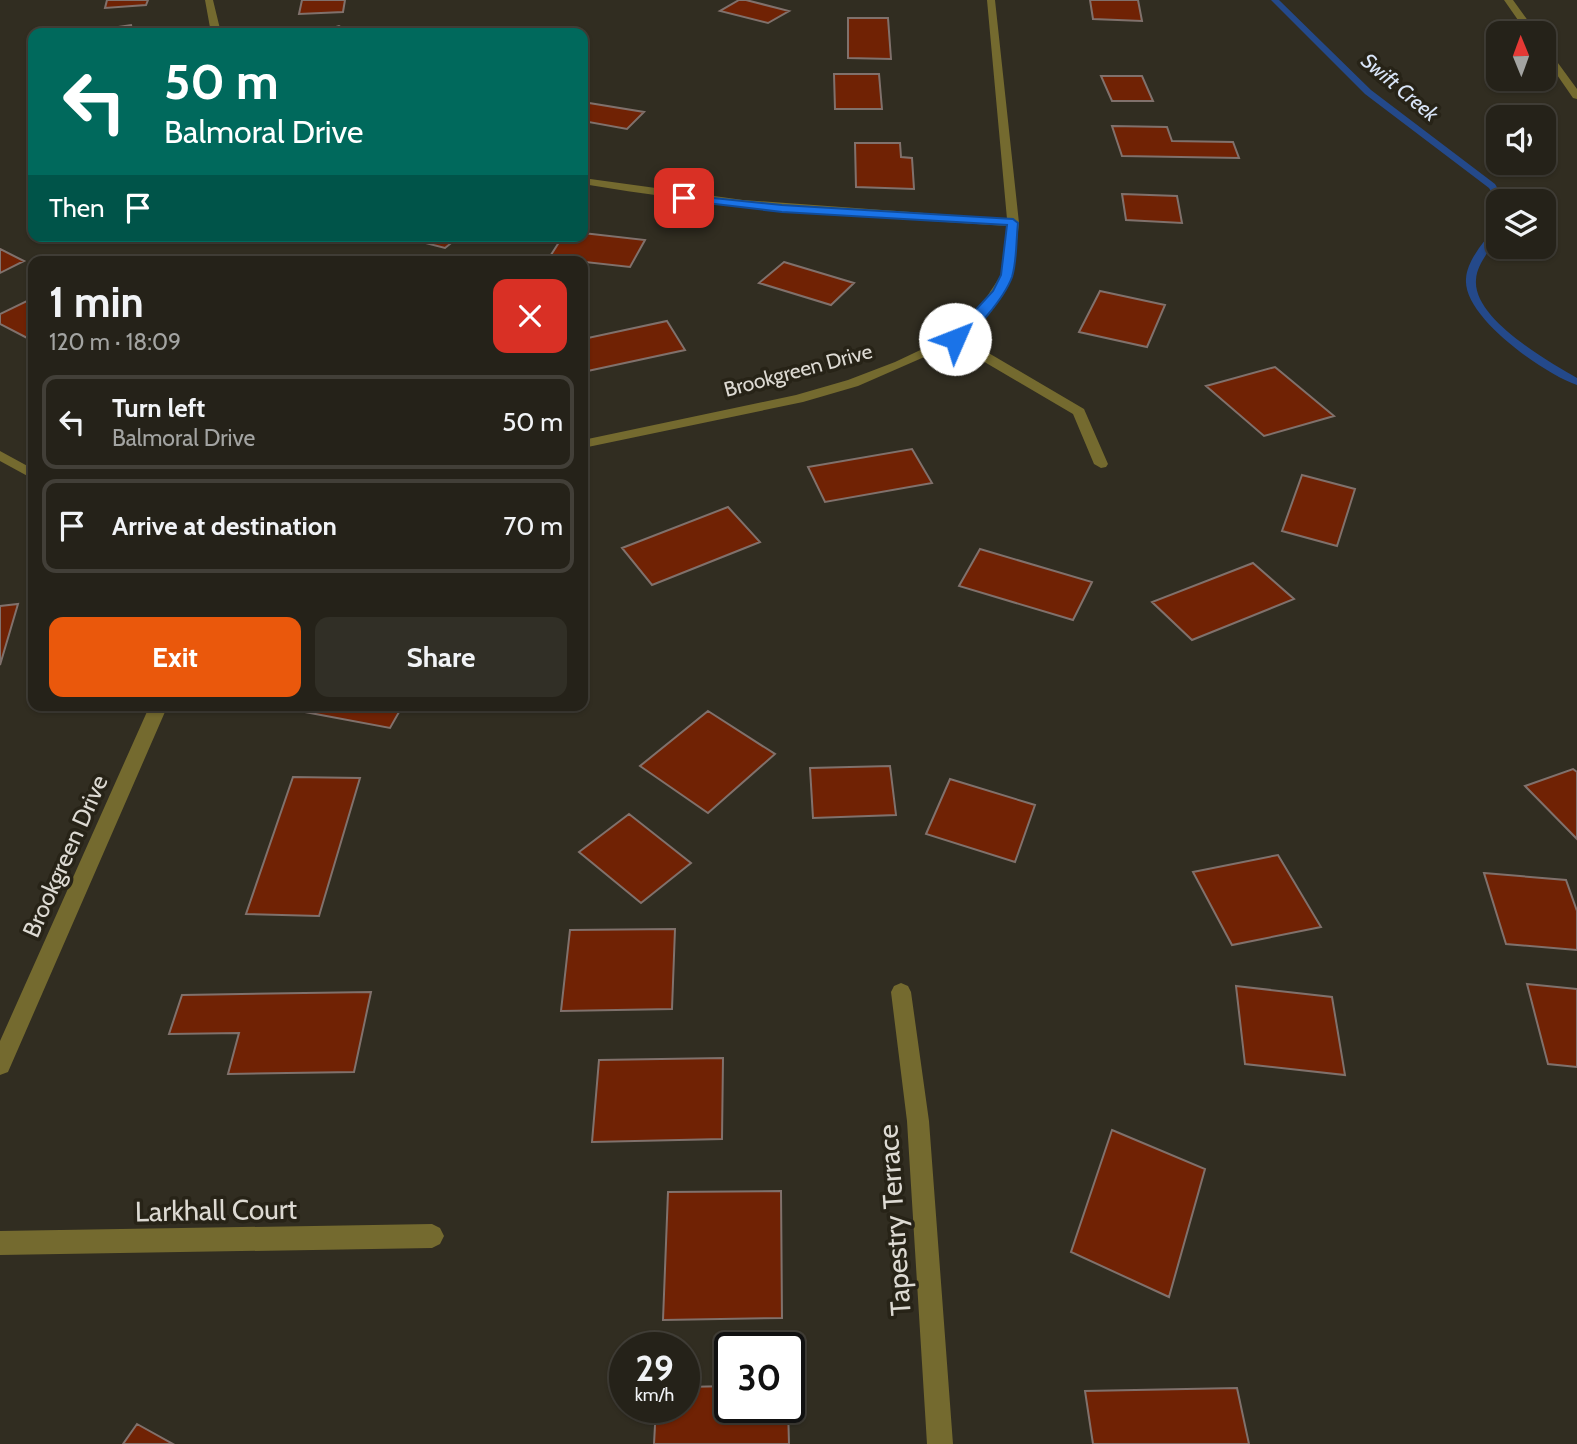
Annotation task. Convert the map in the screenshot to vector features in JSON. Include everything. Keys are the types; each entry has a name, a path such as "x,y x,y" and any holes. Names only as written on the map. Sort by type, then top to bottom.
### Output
{"street":[{"path":"209,0 215,28"},
{"name":"Brookgreen Drive","path":"588,443 798,399 865,378 955,339 981,315 999,292 1007,275 1013,223 991,0"},
{"path":"1508,0 1523,21"},
{"path":"1556,67 1577,96"},
{"path":"588,182 707,201 782,209 1013,223"},
{"path":"955,339 1079,412 1101,464"},
{"path":"0,455 28,472"},
{"name":"Brookgreen Drive","path":"0,1065 156,711"},
{"name":"Tapestry Terrace","path":"901,992 918,1121 940,1444"},
{"name":"Larkhall Court","path":"0,1243 432,1237"}],"building":[{"path":"107,0 148,0 146,5 105,8"},
{"path":"302,0 345,0 343,12 299,14"},
{"path":"739,0 789,11 768,23 720,11"},
{"path":"1090,0 1138,0 1142,21 1093,19"},
{"path":"848,18 888,18 891,59 848,58"},
{"path":"131,25 132,28 110,28"},
{"path":"834,74 879,74 882,109 835,109"},
{"path":"1101,76 1142,76 1153,101 1112,101"},
{"path":"588,103 644,112 627,129 588,122"},
{"path":"1112,126 1167,127 1172,141 1233,142 1239,158 1122,156"},
{"path":"855,143 900,143 901,157 912,158 914,189 856,187"},
{"path":"1122,194 1177,196 1182,223 1126,220"},
{"path":"588,234 645,240 630,267 588,262 588,256 550,256 559,242 588,242"},
{"path":"422,242 452,242 445,248"},
{"path":"0,249 24,261 0,273"},
{"path":"784,262 854,283 831,305 759,283"},
{"path":"1100,291 1165,305 1147,347 1079,332"},
{"path":"28,300 28,338 0,324 0,314"},
{"path":"667,321 685,350 588,371 588,338"},
{"path":"1275,367 1334,416 1264,436 1206,386"},
{"path":"912,449 932,483 825,502 808,467"},
{"path":"1302,475 1355,489 1337,546 1282,531"},
{"path":"728,507 760,542 652,585 622,548"},
{"path":"980,549 1092,582 1073,620 959,586"},
{"path":"1253,563 1294,599 1192,640 1152,602"},
{"path":"18,604 0,665 0,606"},
{"path":"306,711 400,711 390,728"},
{"path":"708,711 775,754 708,813 640,766"},
{"path":"890,766 896,815 813,818 810,768"},
{"path":"1573,769 1577,772 1577,839 1525,786"},
{"path":"293,777 360,778 319,916 246,914"},
{"path":"950,779 1035,805 1015,862 926,834"},
{"path":"629,814 691,863 641,903 579,852"},
{"path":"1278,855 1321,927 1232,945 1193,872"},
{"path":"1484,873 1566,880 1577,911 1577,950 1506,944"},
{"path":"675,929 672,1009 561,1011 570,930"},
{"path":"1527,984 1577,989 1577,1067 1548,1064"},
{"path":"1236,986 1332,997 1345,1075 1245,1064"},
{"path":"371,992 354,1072 228,1074 239,1033 169,1034 182,995"},
{"path":"723,1058 722,1139 592,1142 599,1060"},
{"path":"1112,1130 1205,1169 1169,1297 1071,1252"},
{"path":"781,1191 782,1318 663,1320 668,1192"},
{"path":"714,1386 714,1423 788,1423 789,1444 654,1444 655,1423 700,1423 700,1387"},
{"path":"1237,1388 1249,1444 1093,1444 1085,1391"},
{"path":"137,1424 173,1444 123,1444"}],"waterway":[{"name":"Swift Creek","path":"1275,0 1368,92 1494,189"},
{"name":"Swift Creek","path":"1486,246 1472,272 1471,287 1476,302 1486,316 1515,342 1577,382"}],"route":[{"path":"684,198 782,209 1013,223 1007,275 999,292 981,315 955,339"}]}
